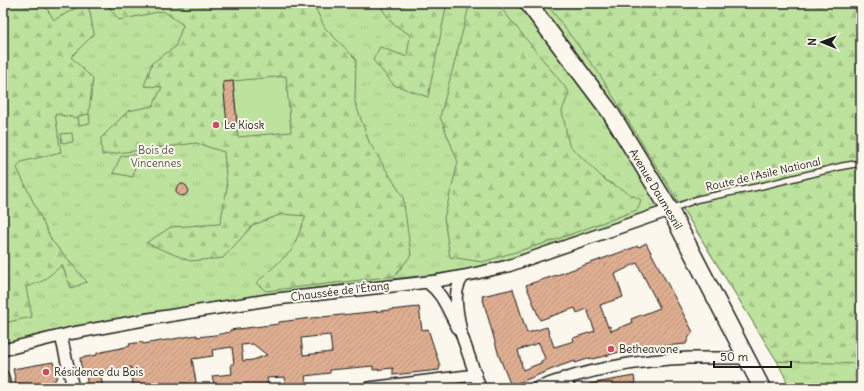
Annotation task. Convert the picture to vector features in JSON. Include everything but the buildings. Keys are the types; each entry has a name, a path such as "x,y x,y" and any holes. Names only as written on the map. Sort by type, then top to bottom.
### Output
{"street":[{"name":"Avenue Daumesnil","path":"528,3 610,112 670,210 762,388"},
{"name":"Chaussée de l'Étang","path":"3,350 61,336 149,318 268,300 427,282 464,276 515,264 670,210"},
{"path":"464,276 459,284 456,302 461,333 480,388"},
{"path":"427,282 440,293 454,323 461,333"},
{"path":"61,336 73,388"},
{"path":"537,388 567,383 608,368 637,363 689,358 747,358"},
{"path":"369,388 476,375"},
{"path":"3,377 5,388"}],"lane":[{"name":"Route de l'Asile National","path":"670,210 698,199 764,186 843,166 861,163"}],"green space":[{"name":"Bois de Vincennes","path":"3,3 861,3 861,388 790,388 777,361 677,200 648,213 512,260 482,267 419,277 314,288 210,303 106,322 3,345"},
{"path":"3,3 43,3 54,20 85,3 88,3 94,34 71,57 93,79 88,120 55,114 61,152 21,162 17,168 52,241 87,282 71,288 62,265 43,281 26,287 32,317 3,323"},
{"path":"106,3 313,3 325,28 356,59 355,102 369,142 403,197 411,255 395,276 266,291 256,283 292,250 306,216 282,214 253,225 223,258 190,261 146,243 171,227 220,224 227,188 224,152 196,143 102,155 101,138 128,111 153,106 162,87 144,86 152,63 175,47 183,25 163,11 119,20"},
{"path":"386,3 447,3 428,97 394,85 373,60 380,47 407,57 410,35 392,23 382,9"},
{"path":"470,3 497,3 569,92 562,111 569,145 605,180 641,200 637,210 552,241 482,262 450,257 444,218 458,162 440,117"},
{"path":"546,3 861,3 861,364 777,361 598,72"},
{"path":"286,76 291,132 238,137 233,81"},
{"path":"89,114 90,123 79,125 78,116"},
{"path":"72,133 73,142 62,143 61,134"},
{"path":"137,154 133,177 113,173 121,156"}],"place":[{"name":"Le Kiosk","path":"216,125"},
{"name":"Betheavone","path":"611,349"},
{"name":"Résidence du Bois","path":"46,372"}]}
